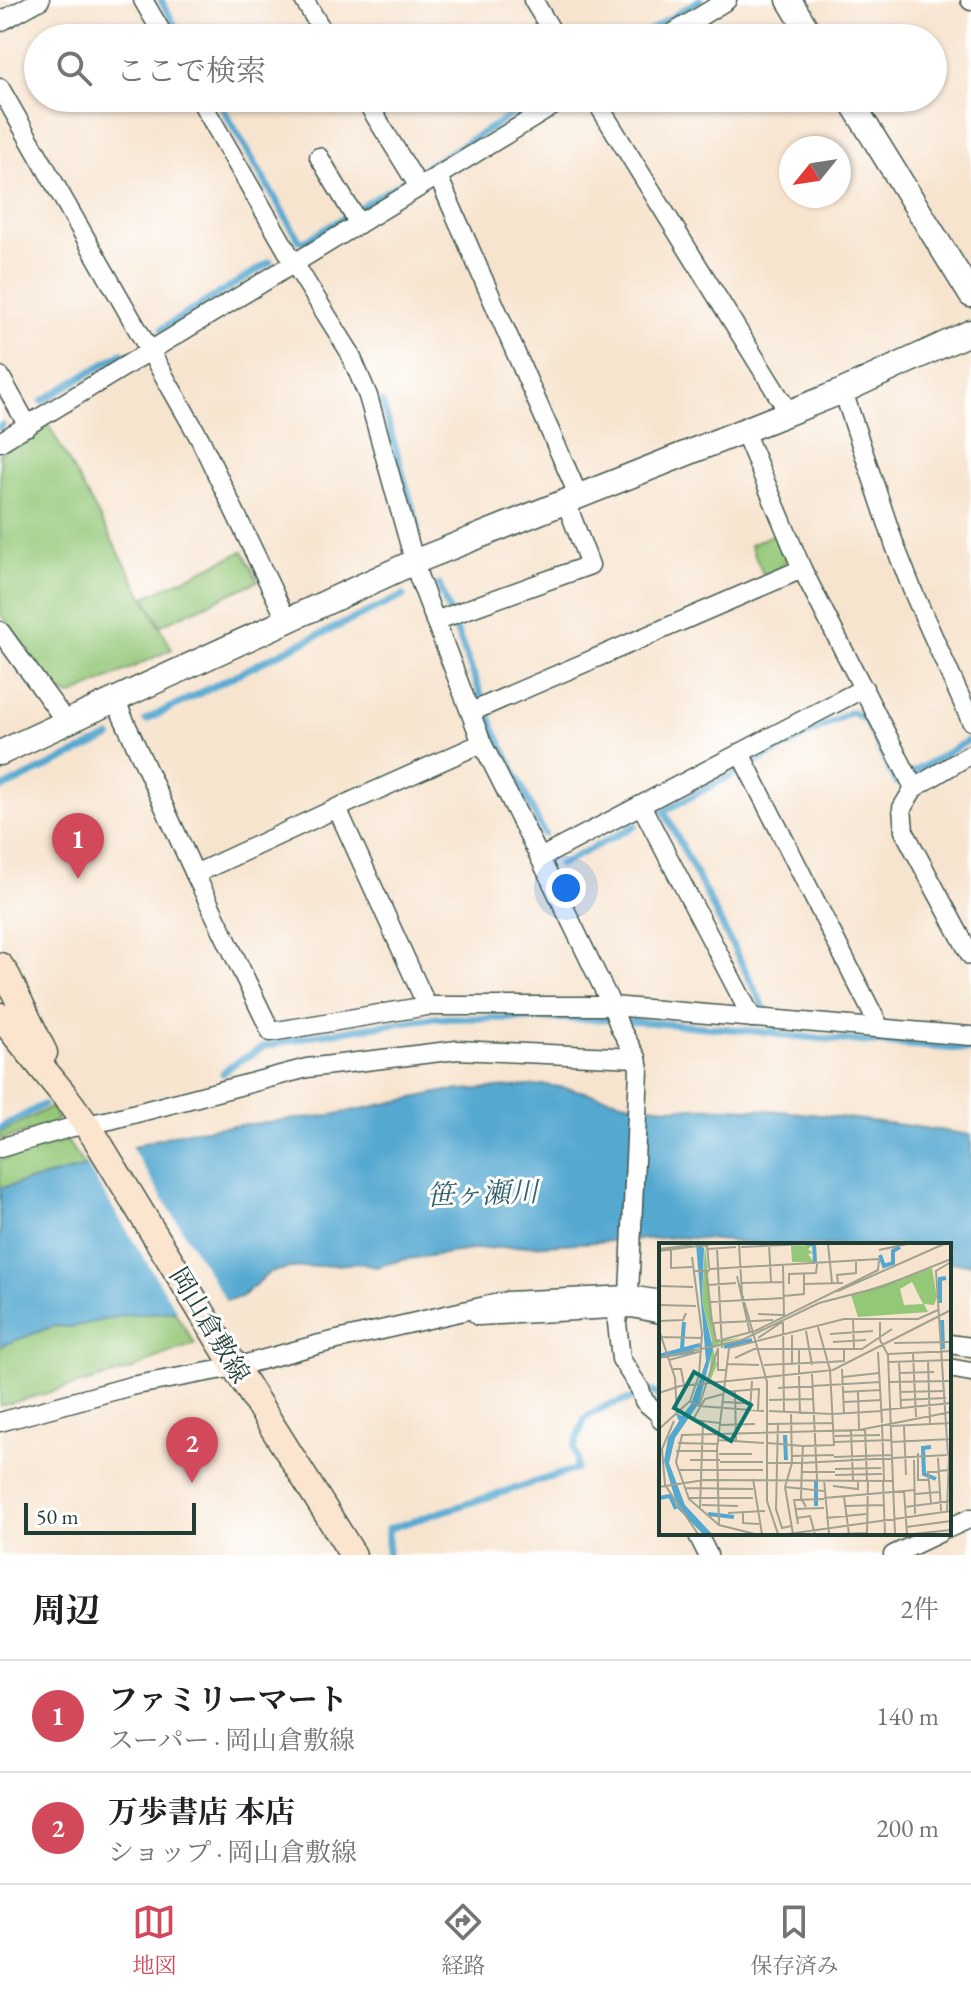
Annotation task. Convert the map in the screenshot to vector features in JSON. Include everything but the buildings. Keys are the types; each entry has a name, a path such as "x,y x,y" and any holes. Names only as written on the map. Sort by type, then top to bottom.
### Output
{"main road":[{"name":"岡山倉敷線","path":"0,966 65,1096"},
{"name":"岡山倉敷線","path":"0,1016 90,1131 353,1555"}],"street":[{"path":"5,12 40,0"},
{"path":"143,0 157,24"},
{"path":"304,0 319,24"},
{"path":"533,0 548,24"},
{"path":"688,24 727,0"},
{"path":"789,0 804,24"},
{"path":"0,88 200,439 287,621"},
{"path":"207,112 349,351 368,396 414,562 445,618 480,708 482,743 638,1064 626,1297 617,1323 621,1359 642,1395 659,1414"},
{"path":"373,112 414,180"},
{"path":"0,442 294,263 354,217 414,180 438,176 543,112"},
{"path":"603,112 789,413"},
{"path":"858,112 971,295"},
{"path":"319,157 354,217"},
{"path":"438,176 572,500 590,565 445,618"},
{"path":"0,753 414,562 843,391 971,332"},
{"path":"0,376 28,426"},
{"path":"843,391 895,546 971,721"},
{"path":"744,431 802,569 910,779 902,808 904,831 971,956"},
{"path":"480,708 802,569"},
{"path":"0,631 66,722"},
{"path":"540,858 641,805 745,763 864,688"},
{"path":"115,700 271,1032 427,1006 765,1019 971,1036"},
{"path":"195,874 482,743"},
{"path":"910,779 971,754"},
{"path":"745,763 880,1028"},
{"path":"641,805 765,1019"},
{"path":"337,808 427,1006"},
{"path":"0,1148 90,1131 307,1068 457,1050 638,1064"},
{"path":"626,1297 632,1308 659,1314"},
{"path":"0,1422 232,1361 507,1301 626,1297 659,1300"},
{"path":"951,1344 971,1347"},
{"path":"951,1368 971,1372"},
{"path":"951,1527 971,1518"},
{"path":"698,1535 708,1555"},
{"path":"893,1555 935,1535"}],"green space":[{"path":"48,424 172,649 71,696 54,689 0,613 0,453"},
{"path":"776,533 787,558 781,567 764,576 750,545"},
{"path":"243,551 258,581 161,625 145,597"},
{"path":"51,1107 58,1119 50,1126 0,1140 0,1133"},
{"path":"67,1141 85,1167 0,1188 0,1160"},
{"path":"174,1311 195,1344 131,1370 0,1406 0,1346 54,1326 72,1327 125,1315"}],"water":[{"name":"笹ヶ瀬川","path":"544,1085 644,1105 792,1112 971,1135 971,1264 951,1262 951,1243 754,1243 678,1237 478,1249 401,1260 376,1267 362,1263 270,1272 241,1297 174,1311 125,1315 72,1327 54,1326 0,1346 0,1188 85,1167 144,1143 188,1131 332,1115 447,1091"}],"pier":[{"path":"130,1145 227,1303 179,1314 85,1163"}],"waterway":[{"path":"161,0 174,24"},
{"path":"661,24 700,0"},
{"path":"225,112 299,240"},
{"path":"304,242 516,112"},
{"path":"162,329 270,262"},
{"path":"42,401 122,353"},
{"path":"382,402 418,527"},
{"path":"439,585 495,731 544,834"},
{"path":"146,720 403,596"},
{"path":"971,739 896,782 865,719 851,712 664,811 778,1035 971,1050"},
{"path":"0,789 110,737"},
{"path":"559,865 635,826"},
{"path":"223,1073 265,1046 431,1018 608,1019 777,1033"},
{"path":"0,1128 43,1105"},
{"path":"388,1555 388,1529 576,1469 574,1448 585,1418 606,1406 653,1392 659,1396"},
{"path":"716,1535 726,1555"}],"place":[{"name":"ファミリーマート","path":"78,879"},
{"name":"万歩書店 本店","path":"192,1483"}]}
